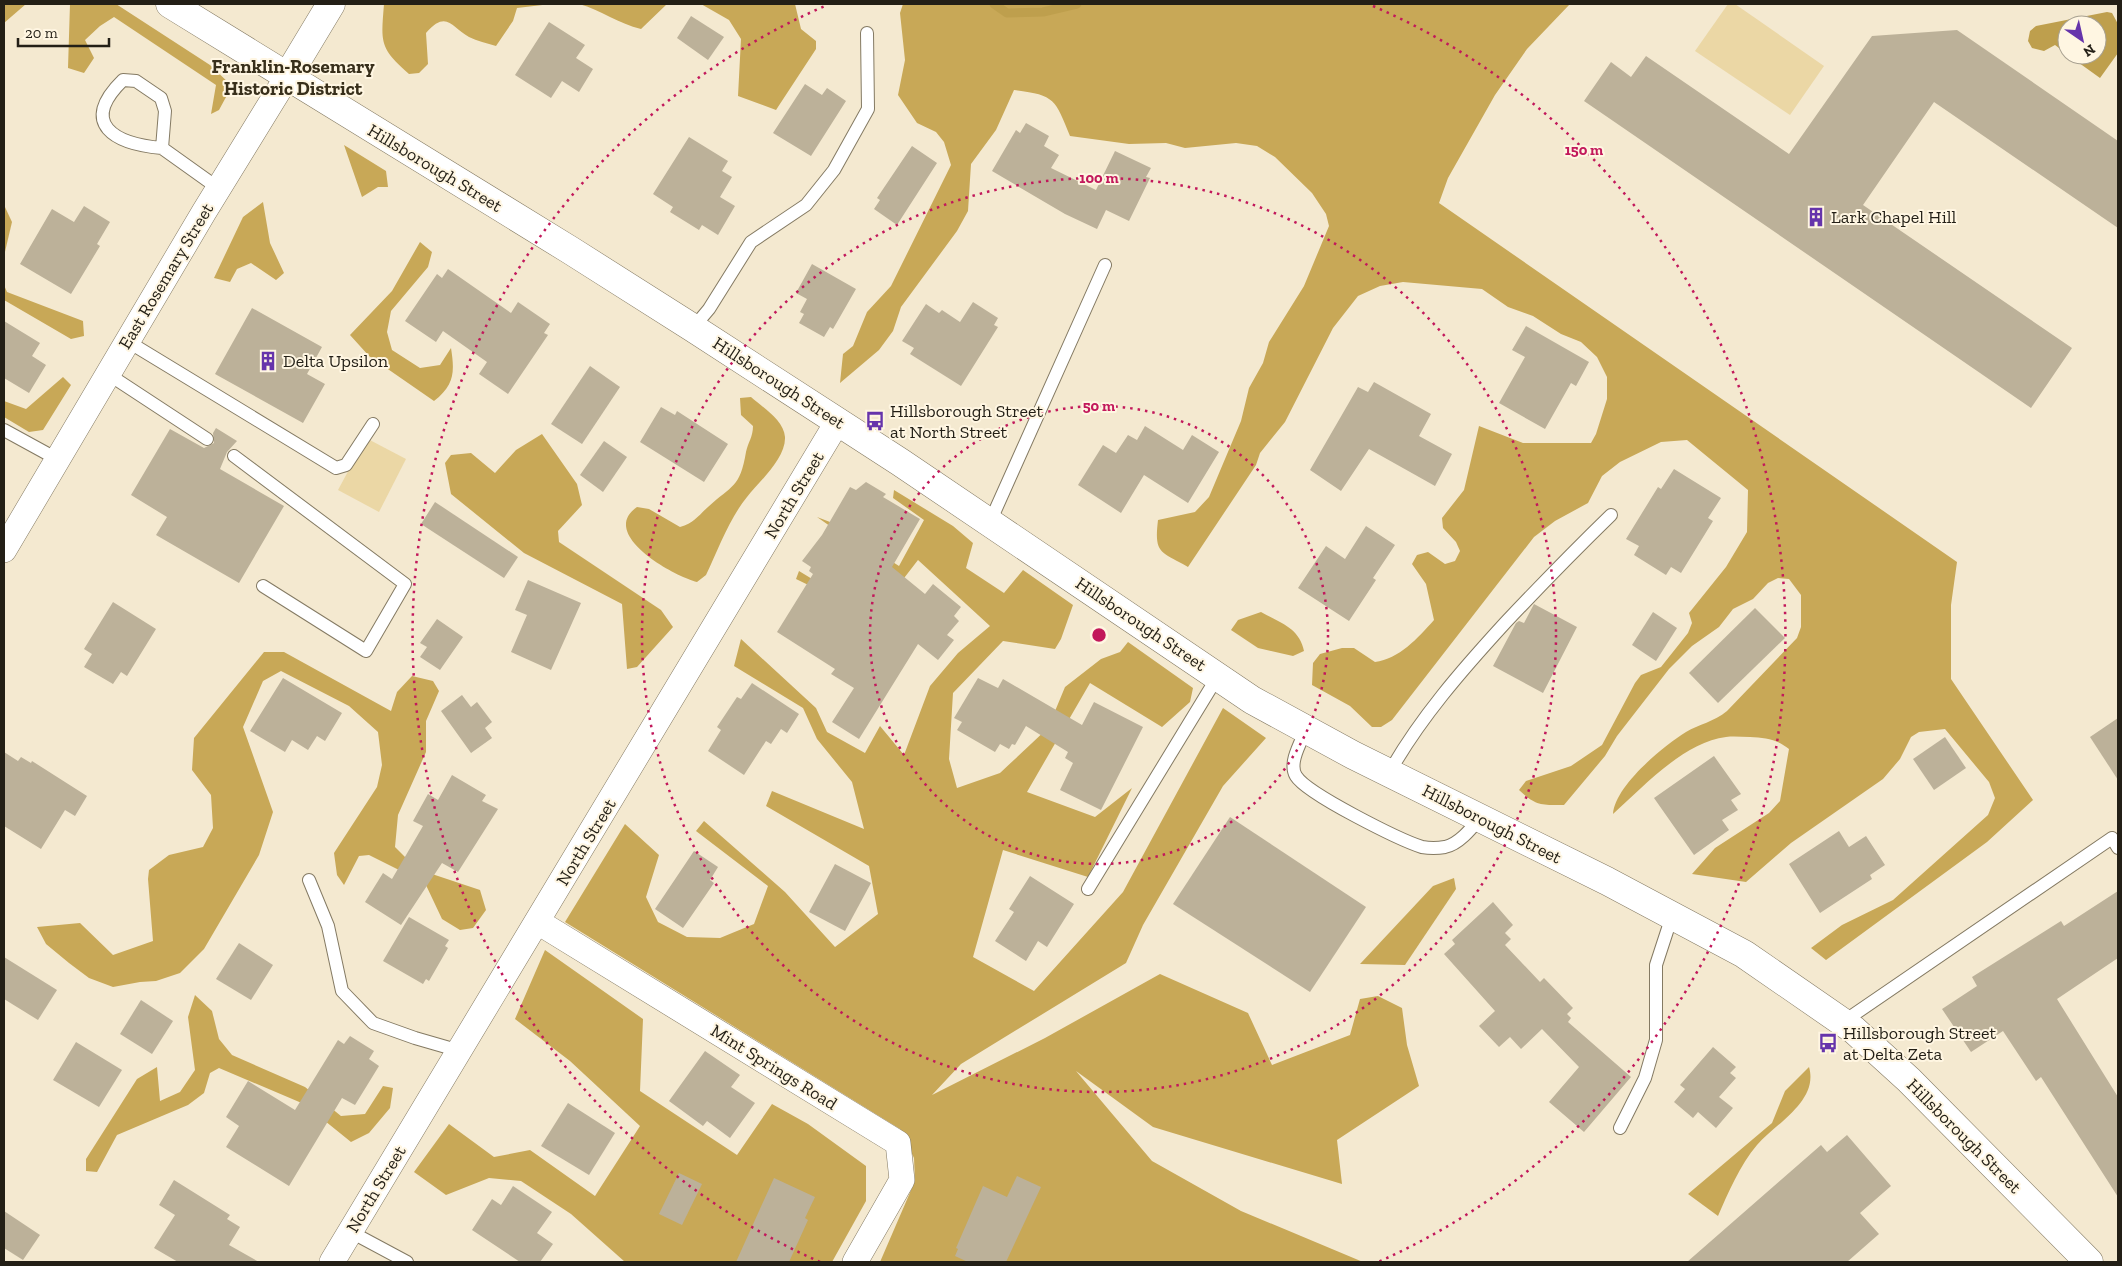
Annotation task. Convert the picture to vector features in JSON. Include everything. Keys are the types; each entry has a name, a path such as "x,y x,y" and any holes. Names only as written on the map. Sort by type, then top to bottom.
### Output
{"street":[{"name":"Hillsborough Street","path":"170,4 570,250 838,421 1252,700 1389,773 1744,954 1843,1022 1909,1080 2089,1262"},
{"name":"East Rosemary Street","path":"4,550 218,188 331,4"},
{"name":"North Street","path":"332,1262 838,421"},
{"name":"Mint Springs Road","path":"538,922 898,1143 902,1180 855,1262"}],"lane":[{"path":"693,328 709,309 751,242 806,205 834,170 868,109 867,34"},
{"path":"162,148 166,111 162,98 136,81 123,80 111,92 101,111 103,122 112,134 137,146 162,148 218,188"},
{"path":"990,522 1105,265"},
{"path":"127,341 336,468 346,465 373,424"},
{"path":"108,374 207,439"},
{"path":"4,430 58,459"},
{"path":"234,456 405,584 366,651 263,586"},
{"path":"1389,773 1402,750 1457,676 1561,563 1611,515"},
{"path":"1088,889 1218,676"},
{"path":"1306,730 1293,761 1295,776 1310,790 1391,834 1424,848 1446,846 1461,838 1480,818"},
{"path":"1843,1022 2112,838 2118,848"},
{"path":"309,880 328,926 342,991 373,1023 460,1051"},
{"path":"1620,1128 1645,1078 1656,1040 1656,965 1672,916"},
{"path":"351,1232 407,1262"}],"shaded area":[{"path":"4,4 26,4 4,23"},
{"path":"70,4 116,4 210,65 232,86 219,110 211,114 216,85 114,17 100,26 85,40 94,58 84,73 68,68"},
{"path":"384,4 551,4 517,8 513,21 496,46 469,37 449,23 439,22 426,33 428,64 419,73 409,74 392,57 384,44 382,27"},
{"path":"579,4 667,4 641,29"},
{"path":"701,4 795,4 801,29 816,41 816,49 776,110 738,96 741,39 729,20"},
{"path":"903,4 1570,4 1527,49 1495,95 1448,178 1439,203 1957,562 1951,605 1951,679 2033,800 1987,842 1826,960 1811,948 1842,925 1893,900 1988,815 1995,798 1989,782 1945,729 1919,732 1911,737 1900,759 1883,779 1791,843 1746,882 1692,874 1715,848 1769,813 1780,801 1789,749 1780,743 1750,737 1729,737 1710,741 1695,747 1665,767 1613,814 1622,791 1641,768 1686,732 1717,718 1727,711 1797,638 1801,627 1801,595 1789,579 1778,578 1768,583 1753,599 1733,609 1719,627 1692,646 1669,669 1617,736 1605,756 1564,805 1539,804 1519,790 1526,781 1571,766 1602,745 1641,675 1661,667 1688,633 1692,623 1689,613 1726,567 1747,532 1748,490 1687,440 1661,442 1620,462 1602,476 1588,503 1555,521 1534,537 1392,720 1381,727 1372,727 1350,706 1312,685 1313,663 1320,654 1342,648 1354,648 1375,662 1384,660 1408,647 1434,620 1426,584 1412,564 1417,555 1428,552 1445,564 1455,561 1460,551 1456,542 1443,528 1442,518 1464,490 1479,426 1523,443 1591,443 1596,434 1607,399 1607,377 1597,357 1581,342 1561,334 1533,316 1508,307 1482,289 1403,282 1380,286 1358,296 1333,328 1285,422 1260,453 1256,465 1188,567 1165,554 1158,546 1158,520 1195,512 1209,497 1241,421 1249,388 1263,363 1269,342 1304,286 1329,226 1326,214 1312,193 1275,157 1257,146 1236,143 1185,148 1166,143 1129,144 1070,136 1061,114 1052,101 1038,94 1014,90 996,130 971,164 968,211 957,231 901,307 893,331 879,350 840,383 843,354 853,346 867,312 891,286 951,165 944,142 936,132 917,123 898,95 905,60 900,13"},
{"path":"1728,4 1735,4 1824,66 1790,115 1695,51"},
{"path":"2112,13 2118,24 2118,53 2100,78 2082,65 2107,65 2107,15 2092,15"},
{"path":"2057,22 2057,46 2055,45 2044,51 2032,48 2028,41 2030,31 2036,26"},
{"path":"344,145 386,171 388,187 378,187 362,197"},
{"path":"263,202 270,243 284,273 276,280 251,263 237,269 230,282 214,278 243,217"},
{"path":"4,205 12,222 4,256"},
{"path":"420,242 432,252 428,267 391,311 387,332 392,350 420,368 440,365 451,348 453,372 446,389 434,401 369,356 350,335 392,291"},
{"path":"4,285 7,292 83,321 84,336 71,339 4,300"},
{"path":"63,377 71,385 43,430 29,432 4,417 4,401 26,409"},
{"path":"751,397 772,414 781,425 785,437 784,445 777,461 747,497 729,525 706,575 697,582 672,572 643,552 633,541 627,529 627,518 637,507 649,509 680,527 689,524 734,485 741,473 753,430 753,426 741,415 740,398"},
{"path":"542,434 577,484 582,505 558,531 559,542 661,610 673,627 637,667 627,669 622,604 524,553 451,494 445,463 451,455 471,453 495,473 516,450"},
{"path":"366,438 406,459 379,512 338,490"},
{"path":"894,490 953,526 973,543 966,568 1004,593 1023,570 1073,605 1061,639 1055,649 1003,641 953,693 949,759 957,788 1000,773 1048,728 1065,687 1101,659 1120,652 1128,642 1193,688 1190,702 1162,727 1090,683 1027,792 1095,817 1132,788 1088,877 1003,850 973,957 1034,991 1123,892 1223,708 1266,738 1223,786 1143,925 1126,963 961,1064 932,1095 1045,1038 1160,974 1248,1013 1272,1065 1350,1035 1360,999 1378,996 1402,1008 1407,1045 1419,1086 1337,1140 1342,1184 1153,1127 1076,1071 1152,1161 1241,1211 1363,1262 880,1262 915,1181 914,1158 900,1129 565,922 625,824 659,855 646,897 658,922 687,937 720,938 754,924 768,886 696,831 704,821 785,892 835,947 878,914 869,866 766,806 772,791 864,829 852,782 817,739 803,708 734,666 741,639 816,708 827,732 865,753 880,726 904,755 930,686 958,653 990,626 918,560 874,617 796,579 799,571 863,610 884,564 817,517 830,522 899,566 924,520 893,498"},
{"path":"1261,612 1293,631 1302,643 1304,651 1293,656 1258,648 1231,630 1238,620"},
{"path":"264,652 284,652 391,711 397,692 412,676 433,681 439,691 426,721 426,752 398,815 395,847 417,869 480,890 486,910 473,928 460,930 442,919 425,883 369,855 359,856 344,885 337,875 334,853 377,787 382,765 378,732 349,706 281,671 263,681 243,727 273,812 259,855 204,949 180,973 156,981 113,987 89,978 46,944 37,927 80,923 113,955 153,941 148,879 149,870 169,855 203,847 213,828 211,795 192,770 194,738"},
{"path":"1454,878 1456,889 1405,965 1360,964 1433,886"},
{"path":"545,950 643,1019 640,1091 737,1155 772,1104 808,1124 866,1166 866,1201 832,1262 625,1262 571,1214 521,1181 489,1178 446,1195 414,1172 449,1124 494,1157 530,1150 595,1196 640,1126 570,1061 515,1019"},
{"path":"195,995 212,1011 219,1039 232,1055 305,1087 341,1116 365,1114 383,1086 393,1088 390,1108 369,1133 351,1142 304,1104 219,1068 210,1073 204,1093 188,1105 117,1135 97,1172 86,1171 86,1159 137,1079 157,1067 160,1101 180,1092 195,1070 188,1017"},
{"path":"1809,1067 1808,1091 1802,1101 1794,1111 1757,1145 1745,1161 1718,1216 1688,1194 1772,1123 1785,1091"}],"building":[{"path":"691,16 724,37 708,60 677,38"},
{"path":"549,22 585,45 576,58 593,69 579,92 562,81 551,98 515,75"},
{"name":"Lark Chapel Hill","path":"1957,30 2118,141 2118,228 1934,102 1863,205 2072,348 2031,408 1584,101 1611,62 1631,77 1646,56 1789,154 1872,36"},
{"path":"805,84 822,95 827,88 846,101 811,156 773,133"},
{"path":"1026,123 1049,136 1044,146 1059,155 1051,168 1096,190 1115,151 1151,168 1146,177 1150,178 1129,221 1106,210 1097,229 1065,214 992,171 1016,130 1020,133"},
{"path":"689,137 728,161 722,171 732,177 720,197 735,206 718,235 702,225 699,230 670,212 673,207 653,194"},
{"path":"912,146 937,163 897,225 874,209 880,200 877,198"},
{"path":"84,206 110,222 97,244 100,246 71,294 20,264 52,209 74,222"},
{"path":"812,264 856,289 833,329 830,327 824,337 799,323 804,314 800,312 807,299 796,293"},
{"path":"448,269 511,313 518,302 550,324 544,333 548,335 508,394 479,374 487,362 443,331 436,342 405,321 437,274 442,278"},
{"path":"973,302 998,318 994,325 998,327 961,386 910,354 914,348 902,341 926,304 939,313 942,310 960,322"},
{"name":"Delta Upsilon","path":"252,308 322,347 307,374 325,384 303,423 215,374"},
{"path":"4,321 40,343 32,356 46,365 29,393 4,378"},
{"path":"1526,326 1589,362 1576,386 1571,383 1545,429 1499,403 1525,357 1512,350"},
{"path":"590,366 620,387 582,444 551,424"},
{"path":"1374,382 1431,414 1419,436 1452,454 1435,486 1369,449 1341,491 1310,470 1358,387 1368,392"},
{"path":"661,407 675,415 677,411 728,444 704,482 640,442"},
{"path":"1145,426 1183,450 1192,435 1219,452 1188,503 1144,475 1121,513 1078,485 1103,445 1116,453 1128,435 1137,440"},
{"path":"216,428 237,441 227,452 220,469 284,506 239,583 156,535 167,517 131,495 170,429 204,448 214,443 213,433"},
{"path":"604,441 627,457 603,492 580,475"},
{"path":"1674,469 1721,498 1708,518 1713,521 1681,573 1671,567 1666,575 1634,555 1639,546 1626,539 1658,487 1661,489"},
{"path":"866,482 886,494 883,497 920,519 892,567 925,594 933,584 961,607 954,616 959,621 947,635 954,640 938,660 918,644 859,739 832,722 854,688 831,674 835,669 777,632 813,574 809,571 811,567 802,561 822,535 850,487 856,490"},
{"path":"435,502 518,557 504,578 421,524"},
{"path":"1366,526 1395,545 1373,578 1376,580 1349,621 1298,588 1326,546 1345,559"},
{"path":"528,580 581,603 551,670 511,652 527,615 515,610"},
{"path":"113,602 156,629 127,676 121,672 113,684 84,667 92,654 84,649"},
{"path":"1534,604 1577,627 1543,693 1493,666 1516,623 1519,621 1524,623"},
{"path":"1755,608 1785,638 1718,703 1689,673"},
{"path":"1653,612 1677,628 1656,661 1632,645"},
{"path":"437,619 463,637 440,670 420,657 427,647 420,643"},
{"path":"283,678 342,713 325,741 317,736 308,750 292,740 285,752 250,731"},
{"path":"978,678 998,688 1003,679 1082,725 1094,702 1143,727 1101,810 1060,790 1073,763 1065,758 1068,752 1026,726 1015,745 1012,744 1009,749 1000,744 995,752 957,730 962,722 954,718"},
{"path":"752,683 799,714 787,733 781,729 771,744 766,741 744,775 708,751 721,730 717,727 737,697 741,699"},
{"path":"462,695 471,707 477,702 492,722 485,728 492,738 471,753 441,711"},
{"path":"2118,718 2118,780 2090,737"},
{"path":"1945,737 1966,768 1934,790 1913,759"},
{"path":"4,752 18,761 21,757 31,763 32,761 87,796 75,816 65,810 41,849 4,826"},
{"path":"1714,756 1741,794 1731,800 1738,810 1722,820 1729,830 1694,855 1654,798"},
{"path":"452,775 486,795 482,801 498,809 458,872 442,863 401,925 365,902 383,873 392,879 423,826 413,821 428,794 438,800"},
{"path":"1230,817 1366,907 1310,992 1173,904"},
{"path":"1839,831 1849,847 1866,836 1885,865 1870,875 1872,879 1820,913 1789,864"},
{"path":"694,851 718,867 710,880 714,883 683,928 655,909"},
{"path":"835,864 871,883 845,931 809,912"},
{"path":"1030,876 1074,904 1047,947 1038,941 1026,961 995,941 1014,912 1009,909"},
{"path":"2118,891 2118,958 2057,999 2118,1097 2118,1197 2041,1077 2036,1081 2003,1031 1971,1052 1942,1009 1977,986 1972,977 2061,921 2064,926"},
{"path":"1493,902 1513,925 1505,933 1511,939 1505,945 1540,982 1544,978 1573,1008 1567,1014 1571,1018 1568,1022 1631,1077 1584,1132 1549,1102 1579,1067 1542,1029 1521,1049 1510,1037 1499,1047 1479,1026 1495,1011 1444,954 1455,944 1452,940"},
{"path":"409,917 449,940 445,946 448,948 429,981 426,979 423,984 383,961"},
{"path":"239,943 273,965 251,1000 216,979"},
{"path":"4,957 57,990 38,1020 4,999"},
{"path":"141,1000 173,1021 152,1054 120,1034"},
{"path":"350,1036 374,1051 369,1059 379,1066 355,1105 342,1098 289,1186 226,1147 239,1126 226,1117 248,1081 295,1110 338,1040 344,1044"},
{"path":"76,1042 122,1070 99,1107 53,1080"},
{"path":"1713,1047 1736,1067 1730,1073 1736,1078 1719,1097 1733,1108 1716,1128 1698,1112 1693,1118 1674,1102 1685,1089 1680,1085"},
{"path":"705,1051 740,1075 731,1087 755,1103 730,1138 707,1121 703,1126 669,1101"},
{"path":"568,1103 615,1133 589,1175 541,1146"},
{"path":"1847,1135 1891,1186 1860,1213 1879,1234 1847,1262 1687,1262 1821,1145 1827,1152"},
{"path":"679,1173 702,1184 682,1225 659,1214"},
{"path":"1017,1176 1041,1187 1006,1262 968,1262 955,1256 958,1249 956,1248 983,1186 1007,1197"},
{"path":"774,1178 815,1197 805,1218 808,1220 789,1262 736,1262"},
{"path":"174,1180 230,1215 227,1219 240,1227 229,1245 259,1262 178,1262 154,1248 175,1215 159,1205"},
{"path":"513,1186 552,1212 537,1233 553,1244 540,1262 520,1262 472,1230 492,1199 501,1205"},
{"path":"4,1211 40,1235 23,1260 4,1248"}],"waterway":[{"path":"994,4 1007,13 1043,12 1077,4"}],"place":[{"name":"Lark Chapel Hill","path":"1816,217"},
{"name":"Delta Upsilon","path":"268,361"},
{"name":"Hillsborough Street at North Street","path":"875,421"},
{"name":"Hillsborough Street at Delta Zeta","path":"1828,1043"}],"district":[{"name":"Franklin-Rosemary Historic District","path":"293,77"}]}
